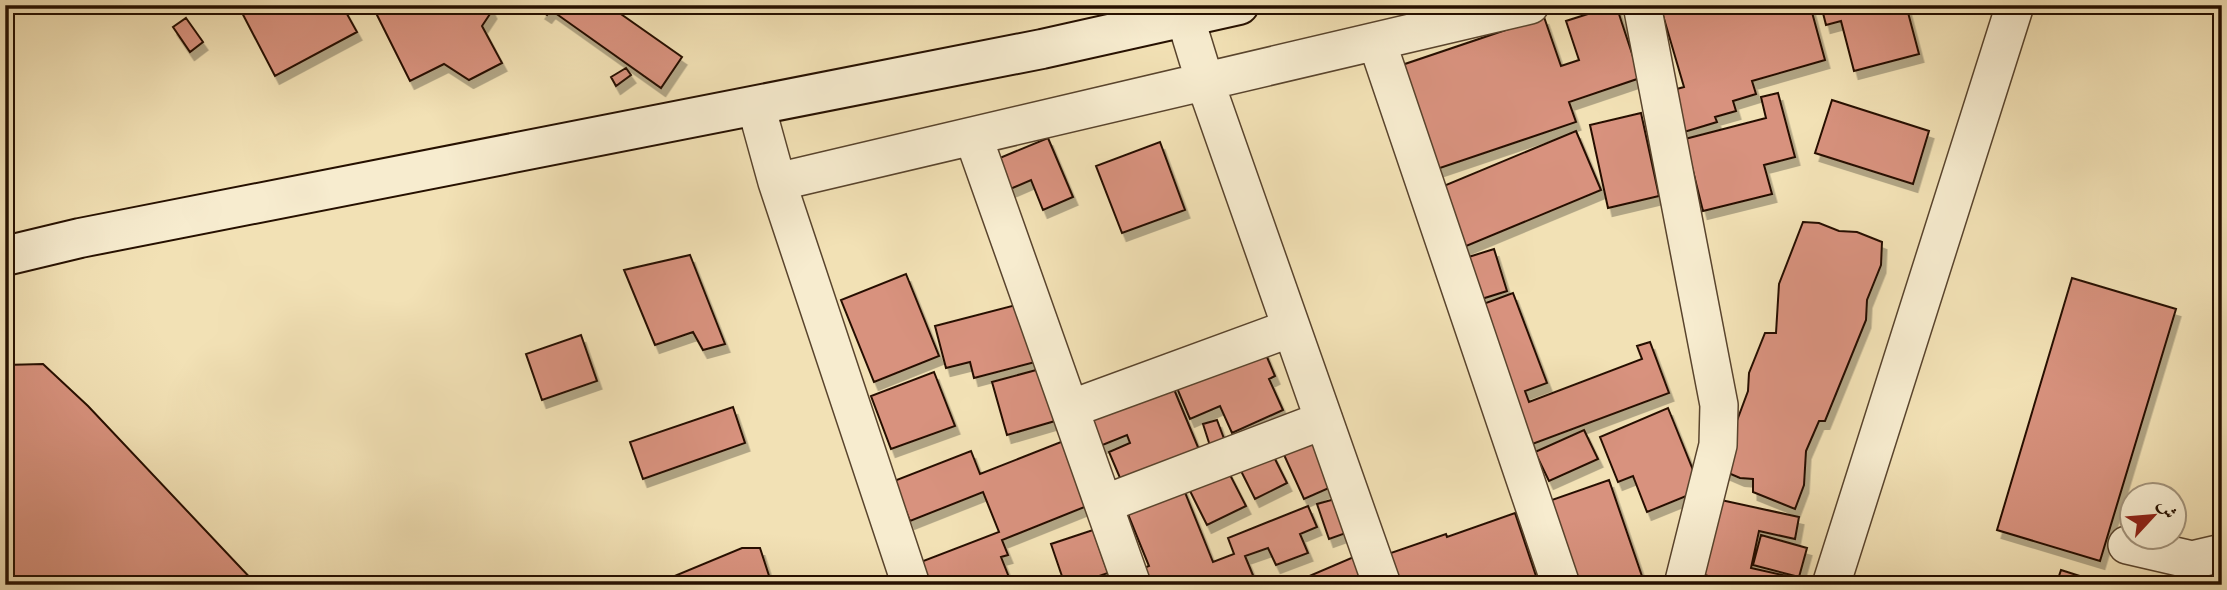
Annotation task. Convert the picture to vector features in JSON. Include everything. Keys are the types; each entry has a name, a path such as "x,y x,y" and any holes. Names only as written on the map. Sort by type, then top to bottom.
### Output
{"main road":[{"path":"5,256 80,238 1042,49 1238,5"}],"street":[{"path":"777,182 1530,5"},
{"path":"1642,5 1719,405 1718,445 1683,585"},
{"path":"1855,585 2015,5"},
{"path":"1831,585 1961,206 2031,19 2031,5"},
{"path":"1185,17 1205,82 1382,585"},
{"path":"1377,42 1561,585"},
{"path":"756,106 777,182 911,585"},
{"path":"973,136 1132,585"},
{"path":"1070,408 1291,328"},
{"path":"1104,505 1324,420"},
{"path":"2157,552 2192,560 2222,553"}],"building":[{"path":"238,5 342,5 357,32 275,76"},
{"path":"372,5 489,5 492,11 482,26 502,63 469,80 444,64 410,81"},
{"path":"545,5 608,5 682,57 661,88 551,10 547,15 541,11"},
{"path":"1616,5 1640,78 1569,102 1576,122 1434,170 1399,66 1544,17 1561,66 1579,60 1566,21"},
{"path":"1660,5 1810,5 1825,60 1752,81 1756,94 1733,101 1736,111 1715,117 1717,122 1684,132 1673,90 1684,87"},
{"path":"1821,5 1906,5 1919,54 1854,71 1841,21 1826,25"},
{"path":"186,18 203,42 190,52 173,27"},
{"path":"626,68 631,75 616,86 611,77"},
{"path":"1778,93 1795,157 1764,165 1772,194 1703,211 1685,139 1766,118 1761,97"},
{"path":"1832,100 1929,131 1913,184 1815,153"},
{"path":"1641,113 1659,196 1608,208 1590,125"},
{"path":"1576,131 1601,190 1459,249 1434,190"},
{"path":"1048,138 1073,197 1043,210 1031,180 1008,190 995,160"},
{"path":"1160,142 1185,210 1122,233 1096,166"},
{"path":"1803,222 1819,223 1839,231 1857,232 1882,242 1881,265 1867,300 1866,320 1825,421 1819,421 1806,451 1804,485 1795,509 1753,492 1753,479 1740,478 1719,469 1748,391 1749,373 1765,333 1776,333 1779,284"},
{"path":"1494,249 1507,291 1472,302 1459,260"},
{"path":"690,255 725,344 703,350 693,332 655,345 624,270"},
{"path":"906,274 939,356 874,382 841,300"},
{"path":"2072,278 2176,309 2124,482 2118,482 2118,501 2100,561 1997,530"},
{"path":"1513,293 1547,383 1525,391 1529,402 1642,359 1637,346 1650,342 1669,393 1527,446 1475,307"},
{"path":"1024,303 1039,361 974,378 970,362 946,368 935,326"},
{"path":"581,335 597,381 542,400 526,354"},
{"path":"1261,343 1275,376 1269,379 1283,410 1232,433 1220,406 1190,419 1174,381"},
{"path":"43,364 88,406 257,585 5,585 5,365"},
{"path":"1040,369 1055,421 1007,435 992,382"},
{"path":"934,372 955,426 891,449 871,396"},
{"path":"1171,382 1200,452 1123,485 1109,452 1130,443 1127,435 1100,446 1088,417"},
{"path":"733,407 745,443 643,479 630,442"},
{"path":"1668,408 1701,490 1647,512 1633,476 1618,482 1600,437"},
{"path":"1217,420 1226,444 1211,449 1203,424"},
{"path":"1313,430 1338,484 1304,499 1280,446"},
{"path":"1584,430 1598,459 1549,481 1535,452"},
{"path":"1066,440 1092,504 1002,540 1008,555 1001,557 1012,585 927,585 918,563 999,532 983,492 910,521 894,481 971,451 980,474"},
{"path":"1271,451 1287,483 1255,499 1239,467"},
{"path":"1227,469 1246,506 1207,525 1189,489"},
{"path":"1609,480 1645,585 1574,585 1546,502"},
{"path":"1182,485 1213,562 1234,554 1228,538 1308,506 1317,527 1300,534 1308,553 1276,565 1268,548 1245,556 1257,585 1145,585 1139,570 1149,566 1125,507"},
{"path":"1335,499 1346,533 1329,539 1317,504"},
{"path":"1721,500 1799,517 1795,539 1759,531 1751,568 1787,576 1786,585 1747,585 1704,575"},
{"path":"1515,513 1539,585 1389,585 1379,557"},
{"path":"1093,530 1108,573 1073,585 1065,585 1051,544"},
{"path":"1761,535 1807,548 1799,577 1753,565"},
{"path":"742,548 760,548 772,585 661,585 660,582"},
{"path":"1356,556 1368,585 1293,583"},
{"path":"2061,570 2108,585 2056,585"},
{"path":"1699,575 1738,585 1696,585"}]}
